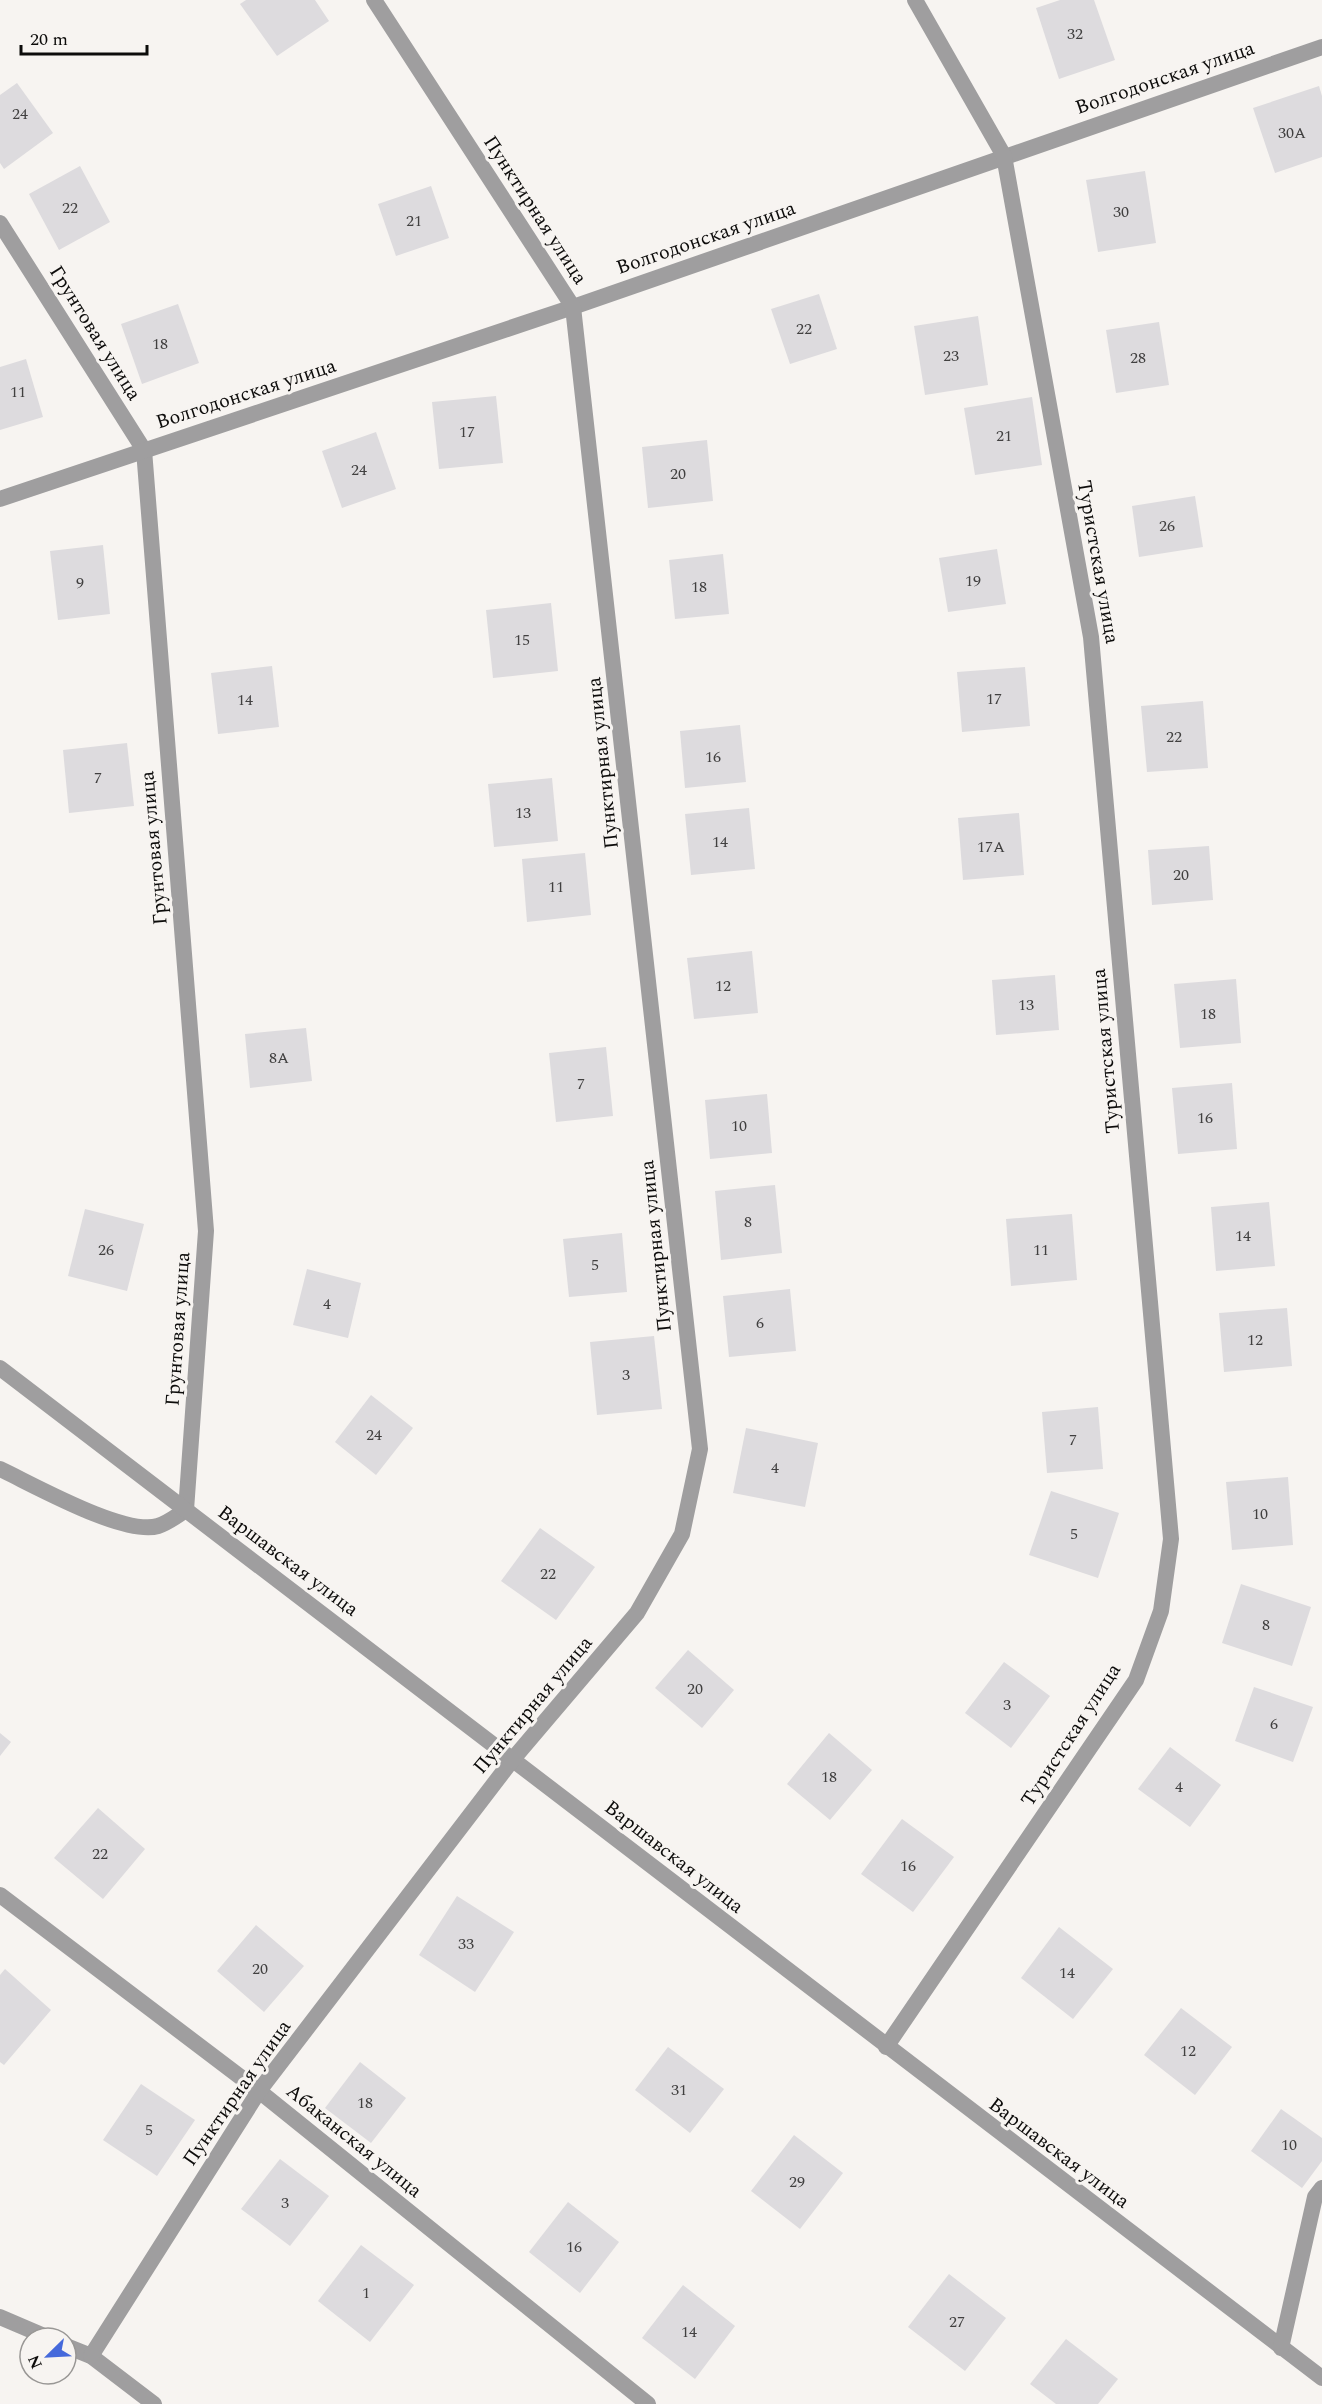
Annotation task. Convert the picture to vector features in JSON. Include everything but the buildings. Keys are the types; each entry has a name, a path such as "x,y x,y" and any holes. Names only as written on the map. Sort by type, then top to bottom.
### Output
{"street":[{"name":"Пунктирная улица","path":"90,2356 258,2091 513,1759 637,1613 682,1534 700,1449 573,307 374,0"},
{"name":"Туристская улица","path":"886,2047 1136,1680 1161,1611 1171,1539 1091,637 1004,156 915,0"},
{"name":"Волгодонская улица","path":"0,499 573,307 1322,47"},
{"name":"Грунтовая улица","path":"0,223 144,450 206,1231 186,1510"},
{"name":"Варшавская улица","path":"0,1368 1322,2378"},
{"path":"0,1469 114,1522 144,1527 158,1526 186,1510"},
{"name":"Абаканская улица","path":"0,1895 258,2091 648,2404"},
{"path":"1281,2348 1315,2197 1322,2188"},
{"path":"0,2317 21,2326"},
{"path":"78,2351 90,2356 154,2404"}]}
